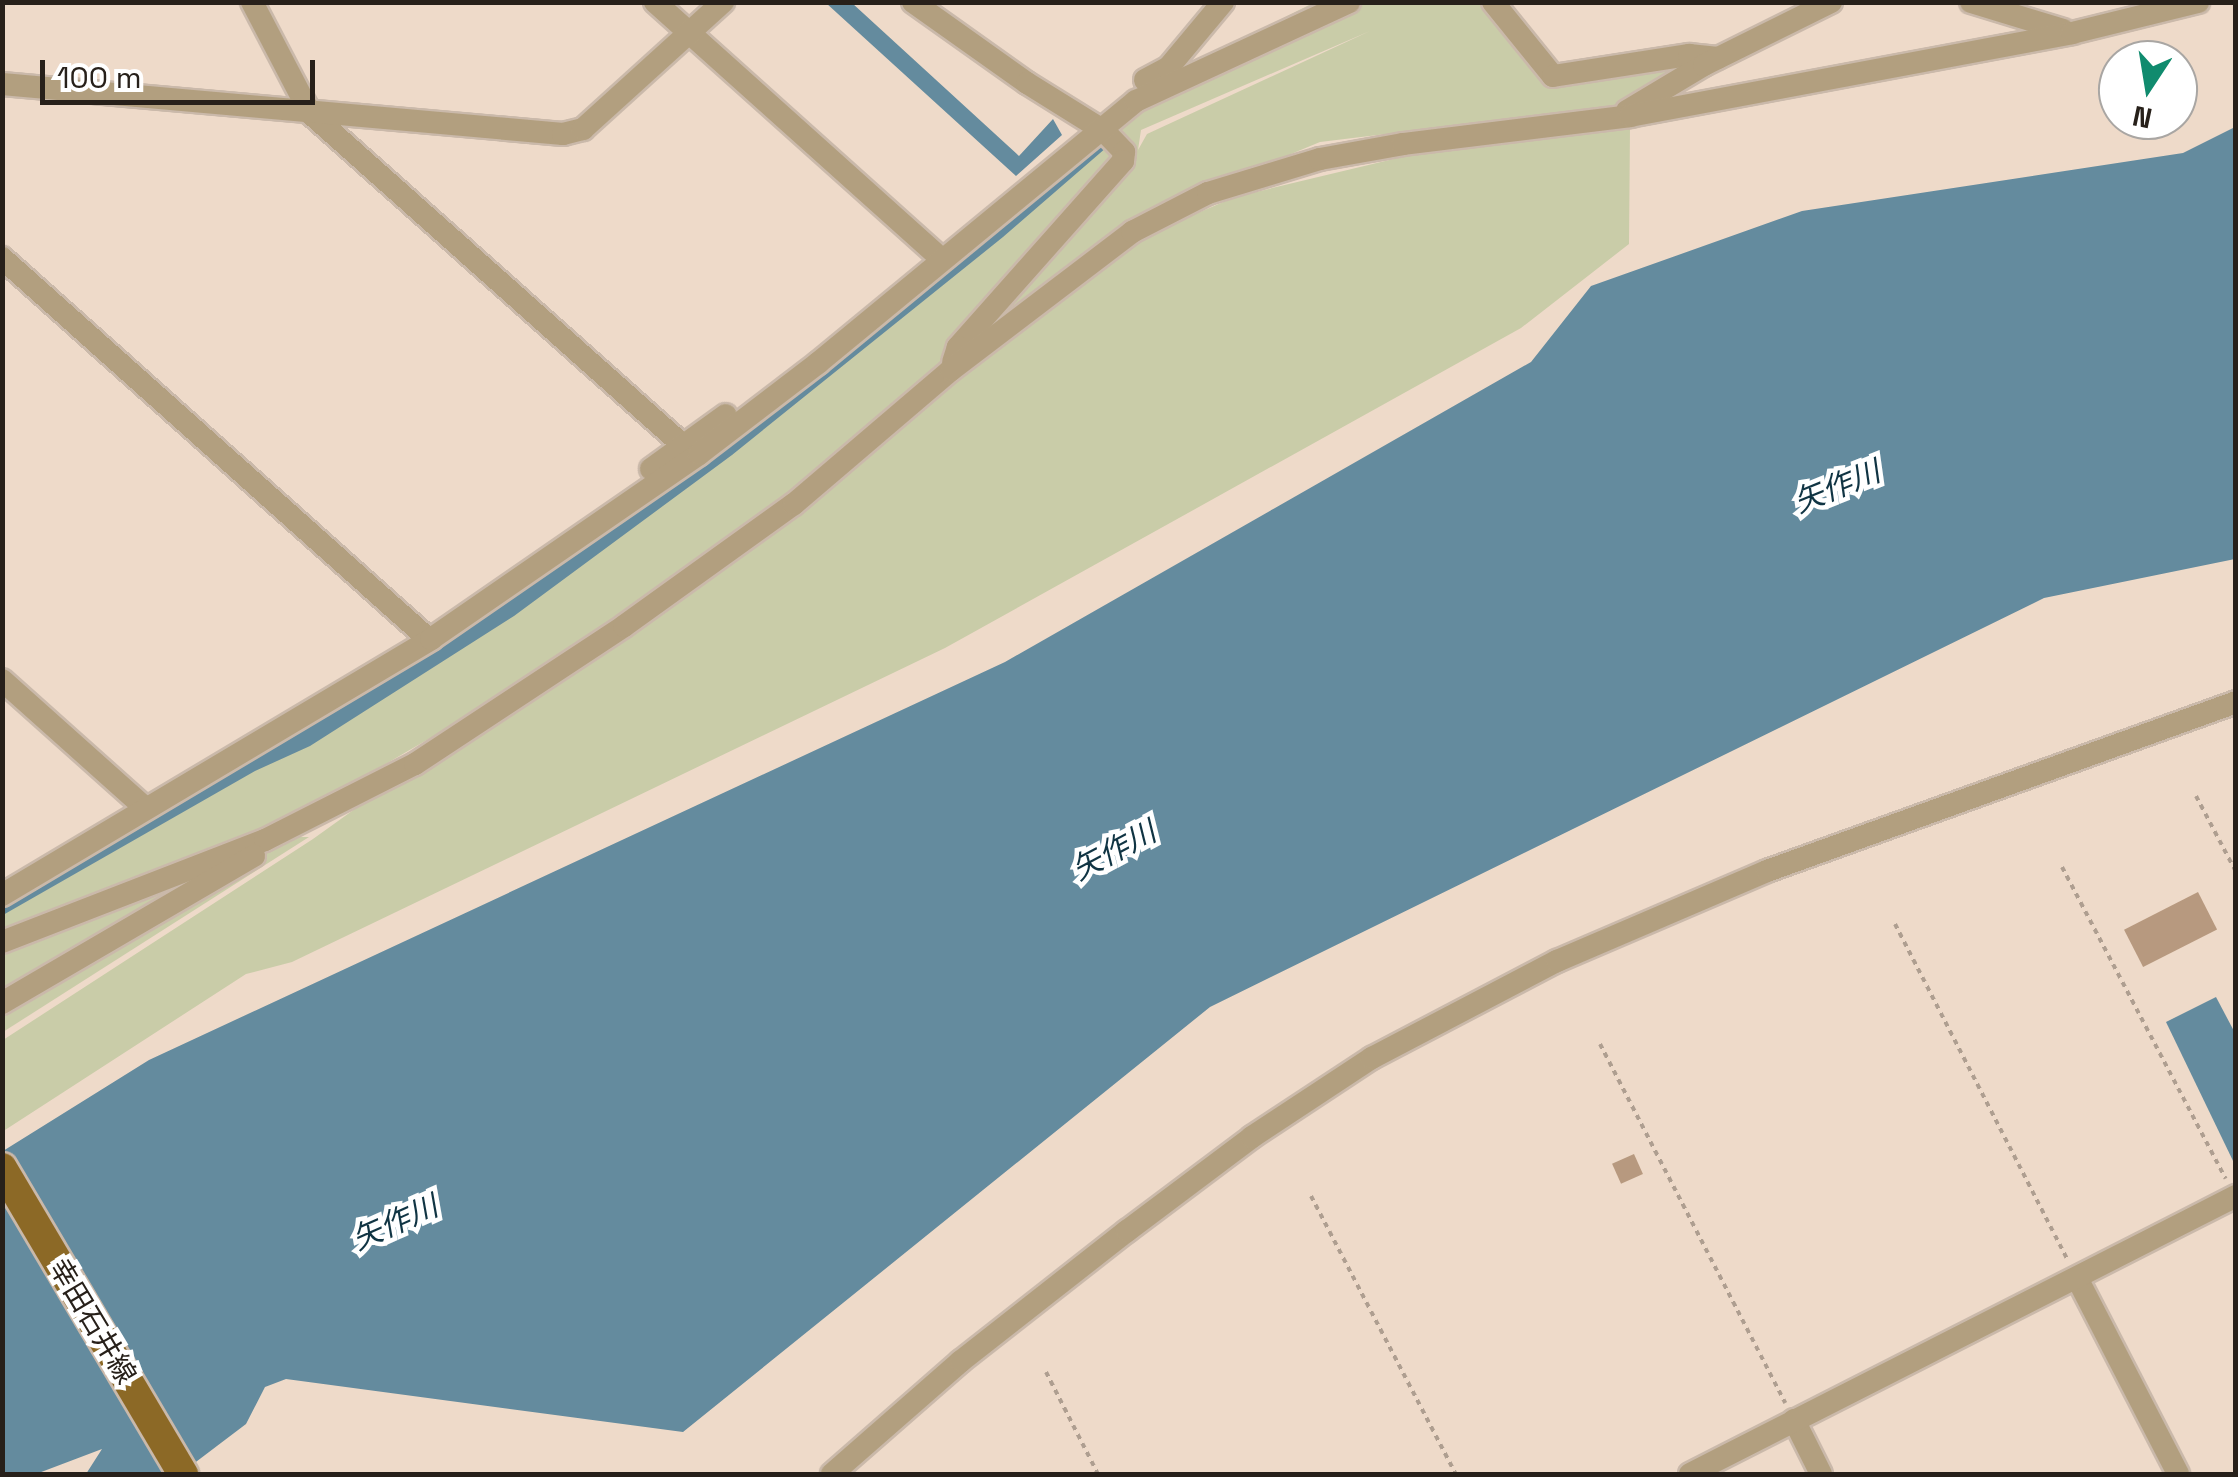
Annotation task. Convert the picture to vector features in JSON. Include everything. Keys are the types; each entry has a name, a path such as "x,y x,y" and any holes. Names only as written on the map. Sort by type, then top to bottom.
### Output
{"main road":[{"name":"幸田石井線","path":"2,1168 183,1474"}],"street":[{"path":"252,2 310,113 683,445"},
{"path":"655,2 934,252"},
{"path":"2,84 563,134 583,129 723,2"},
{"path":"912,2 1097,126 1124,152 1123,161 958,347 951,370"},
{"path":"2,895 431,639 699,454 1168,68 1223,2"},
{"path":"2,887 144,807 425,636 683,445 808,359 934,252 1097,126 1136,101 1349,2"},
{"path":"1493,2 1553,76 1688,55 1718,58"},
{"path":"1613,119 1718,58 1831,2"},
{"path":"1971,2 2072,33"},
{"path":"2,942 291,826 415,764 624,626 794,504 951,370 1132,232 1208,193 1320,159 1613,119 2072,33 2198,2"},
{"path":"2,258 425,636"},
{"path":"2,680 144,807"},
{"path":"832,1474 961,1361 1127,1231 1252,1137 1372,1058 1556,961 1766,871 2236,702"},
{"path":"2,1003 282,840 291,826"},
{"path":"1690,1474 2236,1196"},
{"path":"2077,1278 2178,1474"},
{"path":"1794,1420 1821,1474"}],"path":[{"path":"2196,796 2236,872"},
{"path":"2062,867 2236,1196"},
{"path":"1895,924 2077,1278"},
{"path":"1600,1044 1794,1420"},
{"path":"1311,1196 1456,1474"},
{"path":"1046,1372 1098,1474"}],"green space":[{"path":"1313,3 1492,3 1542,76 1687,61 1692,67 1616,106 1320,142 1139,217 970,343 1128,170 1136,154 1107,117 1196,62","holes":["1370,31 1147,134 1138,150 1141,130"]},
{"path":"1630,127 1629,244 1521,328 945,648 292,962 246,974 5,1130 3,1040 313,839 960,375 1137,239 1235,197 1448,146"},
{"path":"1089,129 1115,153 941,371 736,534 473,713 336,793 224,846 3,934 2,890 426,639 873,309"},
{"path":"280,837 309,837 3,1032 3,952"}],"water":[{"path":"826,3 852,3 1019,156 1053,119 1062,135 1016,176"},
{"name":"矢作川","path":"2235,127 2235,559 2044,598 1210,1007 683,1432 286,1379 265,1387 246,1424 180,1474 86,1474 102,1449 36,1474 3,1474 3,1151 149,1060 1005,662 1531,362 1591,286 1802,211 2183,153"},
{"path":"1100,137 1107,147 1003,237 732,455 514,616 310,746 255,771 3,915 2,898 275,741 304,730 392,673"},
{"path":"2216,997 2235,1033 2235,1165 2166,1022"}],"building":[{"path":"2198,892 2217,929 2143,967 2124,930"},
{"path":"1634,1154 1643,1174 1621,1184 1612,1164"}]}
